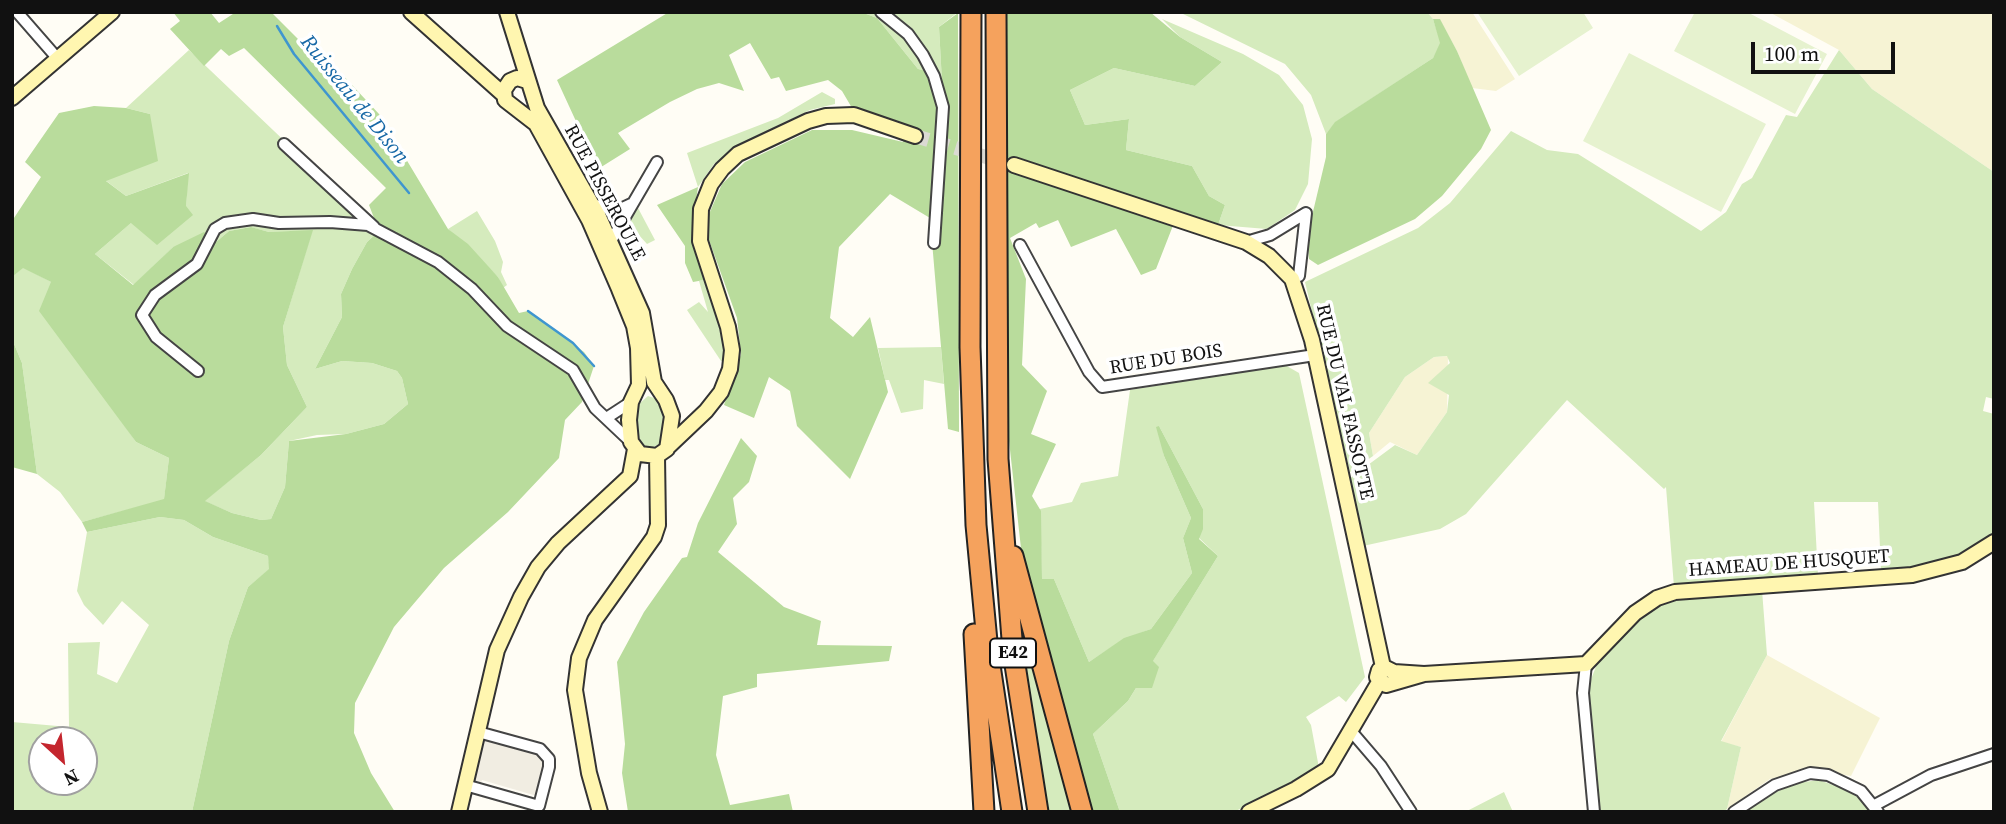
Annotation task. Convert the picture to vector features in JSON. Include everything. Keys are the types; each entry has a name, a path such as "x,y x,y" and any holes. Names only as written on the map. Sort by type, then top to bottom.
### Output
{"highway":[{"name":"E42","path":"971,12 970,347 976,525 988,652 1012,812"},
{"name":"E42","path":"996,12 995,302 1000,494 1013,652 1038,812"},
{"path":"1000,494 1028,617 1082,812"},
{"path":"976,525 974,639 984,812"}],"street":[{"path":"17,12 58,59"},
{"path":"12,98 112,12"},
{"path":"411,12 504,95 508,104 526,106 533,95 507,12"},
{"path":"499,12 512,62 510,81 504,95"},
{"path":"881,12 908,34 923,55 934,76 943,107 933,243"},
{"path":"510,81 517,78 527,81"},
{"name":"RUE PISSEROULE","path":"533,95 554,142 611,241 642,313 657,390 670,408"},
{"name":"RUE PISSEROULE","path":"458,812 497,650 521,597 538,567 558,543 630,476 634,397 640,374 636,338 619,289 589,220 536,124 516,107"},
{"path":"198,371 147,326 142,315 146,304 198,264 209,237 225,223 253,219 279,223 330,222 368,225 450,271 507,326 572,370 594,408 608,416 633,446 645,456 662,452 706,411 728,376 732,349 725,314 700,241 701,209 711,184 738,154 826,116 854,115 915,136"},
{"path":"284,144 379,231"},
{"path":"611,241 657,162"},
{"name":"RUE DU VAL FASSOTTE","path":"1014,165 1246,242 1269,256 1292,279 1300,295 1391,673"},
{"path":"592,204 616,211 631,204"},
{"path":"1246,242 1270,235 1306,214 1299,276"},
{"name":"RUE DU BOIS","path":"1020,245 1089,372 1102,387 1315,355"},
{"path":"608,416 647,388 657,390"},
{"path":"670,408 684,417 706,411"},
{"path":"600,812 589,773 575,690 579,657 595,620 654,537 658,525 662,452 672,432 670,408"},
{"name":"HAMEAU DE HUSQUET","path":"1586,664 1635,613 1657,598 1675,592 1912,575 1962,562 1994,542"},
{"path":"1249,812 1296,789 1328,769 1379,682 1377,674 1424,674 1586,664 1583,693 1594,812"},
{"path":"1351,731 1381,765 1410,812"},
{"path":"465,785 538,809 549,767 545,752 478,732"},
{"path":"1734,812 1775,785 1810,773 1828,775 1861,791 1876,808 1931,775 1994,754"}],"shaded area":[{"path":"1427,12 1472,12 1515,79 1496,91 1472,88 1457,51 1440,20 1433,19"},
{"path":"1769,12 1994,12 1994,172 1872,89 1839,50"},
{"path":"1448,356 1447,412 1417,455 1390,442 1373,456 1369,433 1405,377 1434,357"},
{"path":"1767,655 1880,718 1851,776 1808,769 1770,779 1727,809 1741,747 1721,742"},
{"path":"482,739 544,753 548,761 537,796 474,780"}],"green space":[{"path":"173,12 210,12 219,23 236,12 271,12 319,60 325,56 379,114 448,229 468,244 498,277 519,313 528,311 584,352 594,366 582,402 565,420 559,458 508,512 444,568 394,627 355,703 354,733 371,773 395,812 192,812 229,641 248,587 269,569 268,556 213,537 184,520 160,517 87,532 82,522 164,499 169,458 136,442 39,311 51,282 23,268 12,277 12,221 41,177 25,162 59,113 94,106 126,108 150,114 158,161 106,181 126,196 189,173 186,206 193,215 157,245 131,223 95,254 133,285 173,247 204,232 216,242 229,231 251,227 269,232 313,230 283,327 287,365 307,407 261,455 205,501 232,513 261,520 271,519 285,487 289,441 346,434 384,424 408,404 402,378 397,371 372,363 342,361 315,369 342,317 341,294 352,269 367,242 379,231 369,205 386,188 244,48 229,56 221,49 204,66 170,29 180,21"},
{"path":"669,12 861,12 877,18 918,69 927,71 943,100 939,27 958,13 959,432 948,429 930,218 890,194 839,247 830,318 853,337 870,317 888,392 850,479 797,426 790,391 769,377 754,418 724,405 741,354 737,318 709,240 709,214 722,184 745,162 812,130 852,130 903,142 905,124 852,108 842,91 828,80 786,91 779,77 771,79 750,43 729,55 744,91 719,83 697,89 670,102 618,133 630,149 598,169 557,80"},
{"path":"861,12 876,13 896,27 913,47 927,71 918,69 877,18"},
{"path":"886,12 958,12 939,27 943,100 932,64"},
{"path":"1007,12 1150,12 1180,37 1222,62 1195,86 1114,68 1070,90 1085,125 1129,119 1126,150 1192,166 1209,196 1225,205 1218,225 1017,161 1017,174 1174,223 1156,269 1141,275 1116,229 1071,247 1058,220 1039,228 1036,223 1010,238 1026,279 1022,365 1047,391 1031,434 1056,444 1032,496 1041,511 1042,579 1054,579 1089,662 1124,638 1151,629 1192,573 1183,538 1191,518 1164,456 1156,427 1159,426 1203,509 1203,529 1199,539 1218,556 1153,661 1159,667 1152,688 1136,688 1128,701 1093,734 1120,812 1088,812 1025,584 1007,423 1003,148"},
{"path":"1179,12 1427,12 1433,19 1441,43 1433,58 1336,122 1326,134 1311,95 1285,64"},
{"path":"1477,12 1583,12 1593,28 1519,76"},
{"path":"1695,12 1747,12 1827,54 1795,114 1674,51"},
{"path":"1162,19 1243,54 1279,75 1303,105 1312,139 1308,184 1295,210 1267,229 1218,225 1225,205 1209,196 1192,166 1126,150 1129,119 1085,125 1070,90 1114,68 1195,86 1222,62 1180,37"},
{"path":"1433,19 1440,19 1457,51 1491,130 1481,149 1442,196 1415,219 1318,265 1309,259 1307,237 1326,157 1326,134 1335,122 1433,58 1440,43"},
{"path":"189,50 379,231 367,242 352,269 341,294 342,317 315,369 342,361 372,363 397,371 402,378 408,404 384,424 346,434 317,435 289,441 285,487 271,519 261,520 232,513 204,501 261,455 307,407 287,365 283,327 312,231 269,232 250,227 229,231 216,242 173,247 134,285 95,254 132,222 186,206 188,173 126,196 105,180 150,114 126,108"},
{"path":"1839,50 1872,89 1994,172 1994,399 1986,397 1983,411 1994,414 1994,534 1967,553 1929,566 1881,571 1878,502 1814,502 1818,576 1674,587 1666,487 1664,489 1567,400 1466,514 1440,529 1363,546 1349,479 1395,445 1417,455 1447,412 1449,395 1428,383 1450,363 1447,356 1434,357 1405,377 1369,433 1373,456 1350,472 1305,282 1418,228 1450,203 1511,131 1547,150 1578,154 1701,231 1726,212 1742,184 1752,178 1786,115 1797,117"},
{"path":"1629,53 1766,124 1721,212 1583,141"},
{"path":"822,92 835,99 835,104 810,110 740,144 714,164 698,187 687,153 778,118"},
{"path":"698,187 692,229 704,280 693,282 685,263 685,246 657,205"},
{"path":"638,208 655,240 647,244 628,223"},
{"path":"477,211 495,241 503,262 501,272 507,285 503,288 498,277 448,229"},
{"path":"23,267 51,282 100,390 136,442 169,458 164,500 82,522 60,492 37,474 22,363 12,339 12,277"},
{"path":"704,280 724,332 726,361 721,361 687,310 699,302 708,312 699,281"},
{"path":"12,339 22,363 37,474 12,467"},
{"path":"941,347 944,384 924,380 923,409 901,413 889,380 885,380 878,348"},
{"path":"1285,365 1299,373 1365,677 1346,702 1339,696 1306,717 1311,725 1319,768 1234,812 1120,812 1093,734 1128,701 1218,556 1199,538 1203,509 1159,426 1164,456 1191,518 1183,538 1192,573 1151,629 1124,639 1089,662 1054,579 1042,579 1040,509 1072,502 1081,483 1118,476 1130,390"},
{"path":"648,396 657,399 664,420 660,444 649,449 641,445 637,428 639,404"},
{"path":"741,438 757,456 749,482 733,498 737,524 718,552 784,607 821,621 817,645 892,646 889,661 757,674 757,687 723,696 716,755 730,805 789,794 793,812 628,812 622,773 625,744 617,662 644,612 682,558 687,557 698,523"},
{"path":"160,517 184,520 213,537 268,556 270,569 248,587 229,641 192,812 12,812 12,722 58,726 28,726 28,796 98,796 98,726 69,726 68,643 100,642 97,674 117,683 149,625 122,601 103,625 84,605 77,591 87,532"},
{"path":"1762,590 1767,655 1721,741 1741,747 1727,809 1723,812 1599,812 1590,717 1590,682 1597,664 1647,608 1675,596"},
{"path":"1017,602 1075,812 1047,812 1032,728"},
{"path":"1819,780 1847,790 1862,800 1872,812 1744,812 1767,796 1797,783"},
{"path":"1504,792 1513,812 1465,812"}],"waterway":[{"name":"Ruisseau de Dison","path":"277,26 294,54 409,193"},
{"name":"Ruisseau de Dison","path":"528,311 573,343 594,366"}],"tunnel":[{"path":"915,136 1003,162"}]}
